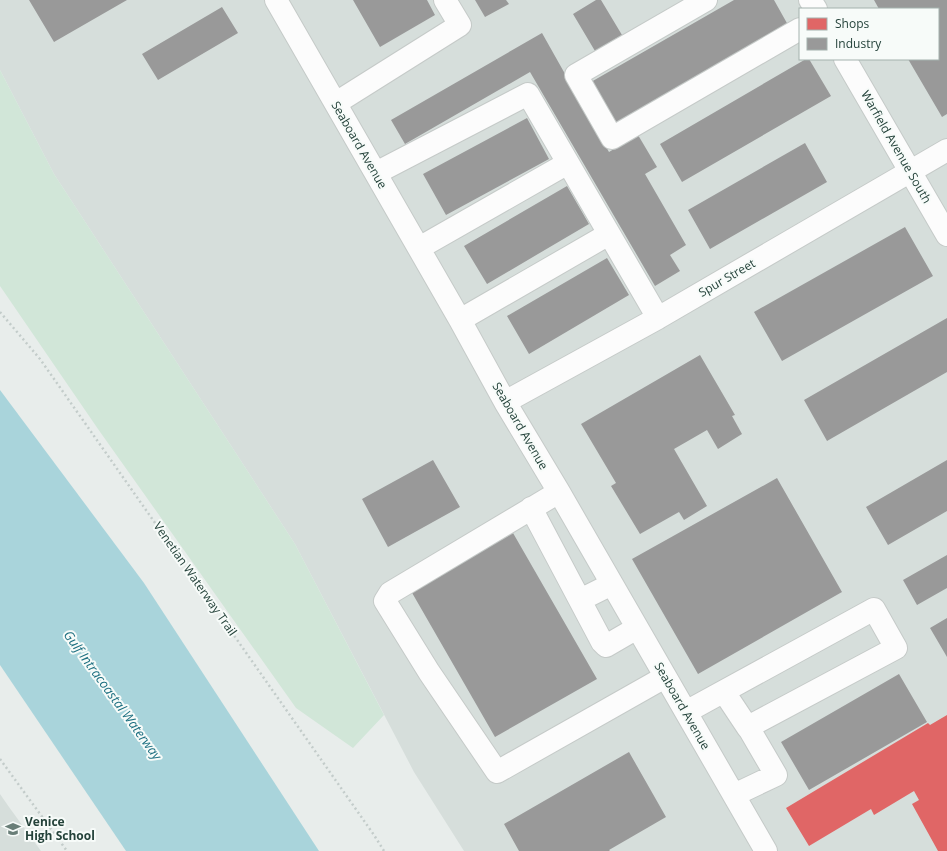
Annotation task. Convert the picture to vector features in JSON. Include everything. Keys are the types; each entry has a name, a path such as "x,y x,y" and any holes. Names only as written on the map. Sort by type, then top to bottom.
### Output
{"street":[{"name":"Seaboard Avenue","path":"276,0 419,248 505,402 559,492 766,851"},
{"path":"336,103 460,25 445,0"},
{"path":"706,0 576,75 612,138 799,30"},
{"name":"Warfield Avenue South","path":"846,60 947,235"},
{"path":"376,173 528,94 658,318"},
{"name":"Spur Street","path":"505,402 658,318 947,150"},
{"path":"419,248 568,163"},
{"path":"460,320 609,234"},
{"path":"559,492 390,593 385,601 429,672 496,772 665,677"},
{"path":"531,508 602,642 606,646 637,628"},
{"path":"580,600 612,584"},
{"path":"686,712 874,609 896,648 748,728"},
{"path":"724,692 748,728 776,775 734,795"}],"path":[{"name":"Venetian Waterway Trail","path":"0,312 40,359 384,851"},
{"path":"0,759 67,851"}],"shaded area":[{"path":"0,0 947,0 947,851 464,851 414,772 295,544 54,174 0,70"},
{"name":"Venice High School","path":"0,794 9,807 41,851 0,851"}],"green space":[{"path":"0,70 54,174 295,544 384,715 353,748 296,708 98,429 0,286"}],"water":[{"name":"Gulf Intracoastal Waterway","path":"0,390 144,583 319,851 126,851 0,665"}],"building: Shops":[{"path":"947,715 947,851 938,851 912,804 919,800 914,791 874,815 871,809 809,846 786,808 928,723 930,725"}],"building: Industry":[{"path":"29,0 127,0 54,42"},
{"path":"353,0 427,0 435,15 380,47"},
{"path":"475,0 506,0 509,4 485,17"},
{"path":"596,0 601,0 622,35 595,51 573,14"},
{"path":"734,0 774,0 788,25 615,124 591,82"},
{"path":"874,0 947,0 947,114 942,117 909,60 939,60 939,8 878,8"},
{"path":"222,7 238,33 158,80 142,54"},
{"path":"542,33 609,152 638,135 657,167 645,174 686,245 670,255 680,271 655,286 530,72 405,144 391,120"},
{"path":"804,60 810,60 831,96 682,182 660,144"},
{"path":"527,118 549,159 446,215 423,174"},
{"path":"805,143 827,182 710,249 688,210"},
{"path":"567,186 589,224 487,284 464,246"},
{"path":"905,227 933,276 782,361 754,312"},
{"path":"607,258 629,295 529,354 507,316"},
{"path":"947,318 947,372 827,441 804,400"},
{"path":"700,355 735,415 732,416 742,434 718,449 707,430 674,449 707,506 684,520 679,512 640,534 611,486 616,483 581,424"},
{"path":"433,460 460,507 388,547 362,499"},
{"path":"947,460 947,511 888,545 866,507"},
{"path":"777,478 842,592 698,674 632,559"},
{"path":"513,533 597,679 495,737 411,591"},
{"path":"947,555 947,588 917,605 903,580"},
{"path":"947,618 947,657 930,628"},
{"path":"899,674 927,722 809,790 781,742"},
{"path":"629,752 666,817 609,850 610,851 519,851 504,824"}],"place":[{"name":"Venice High School","path":"13,829"}]}
